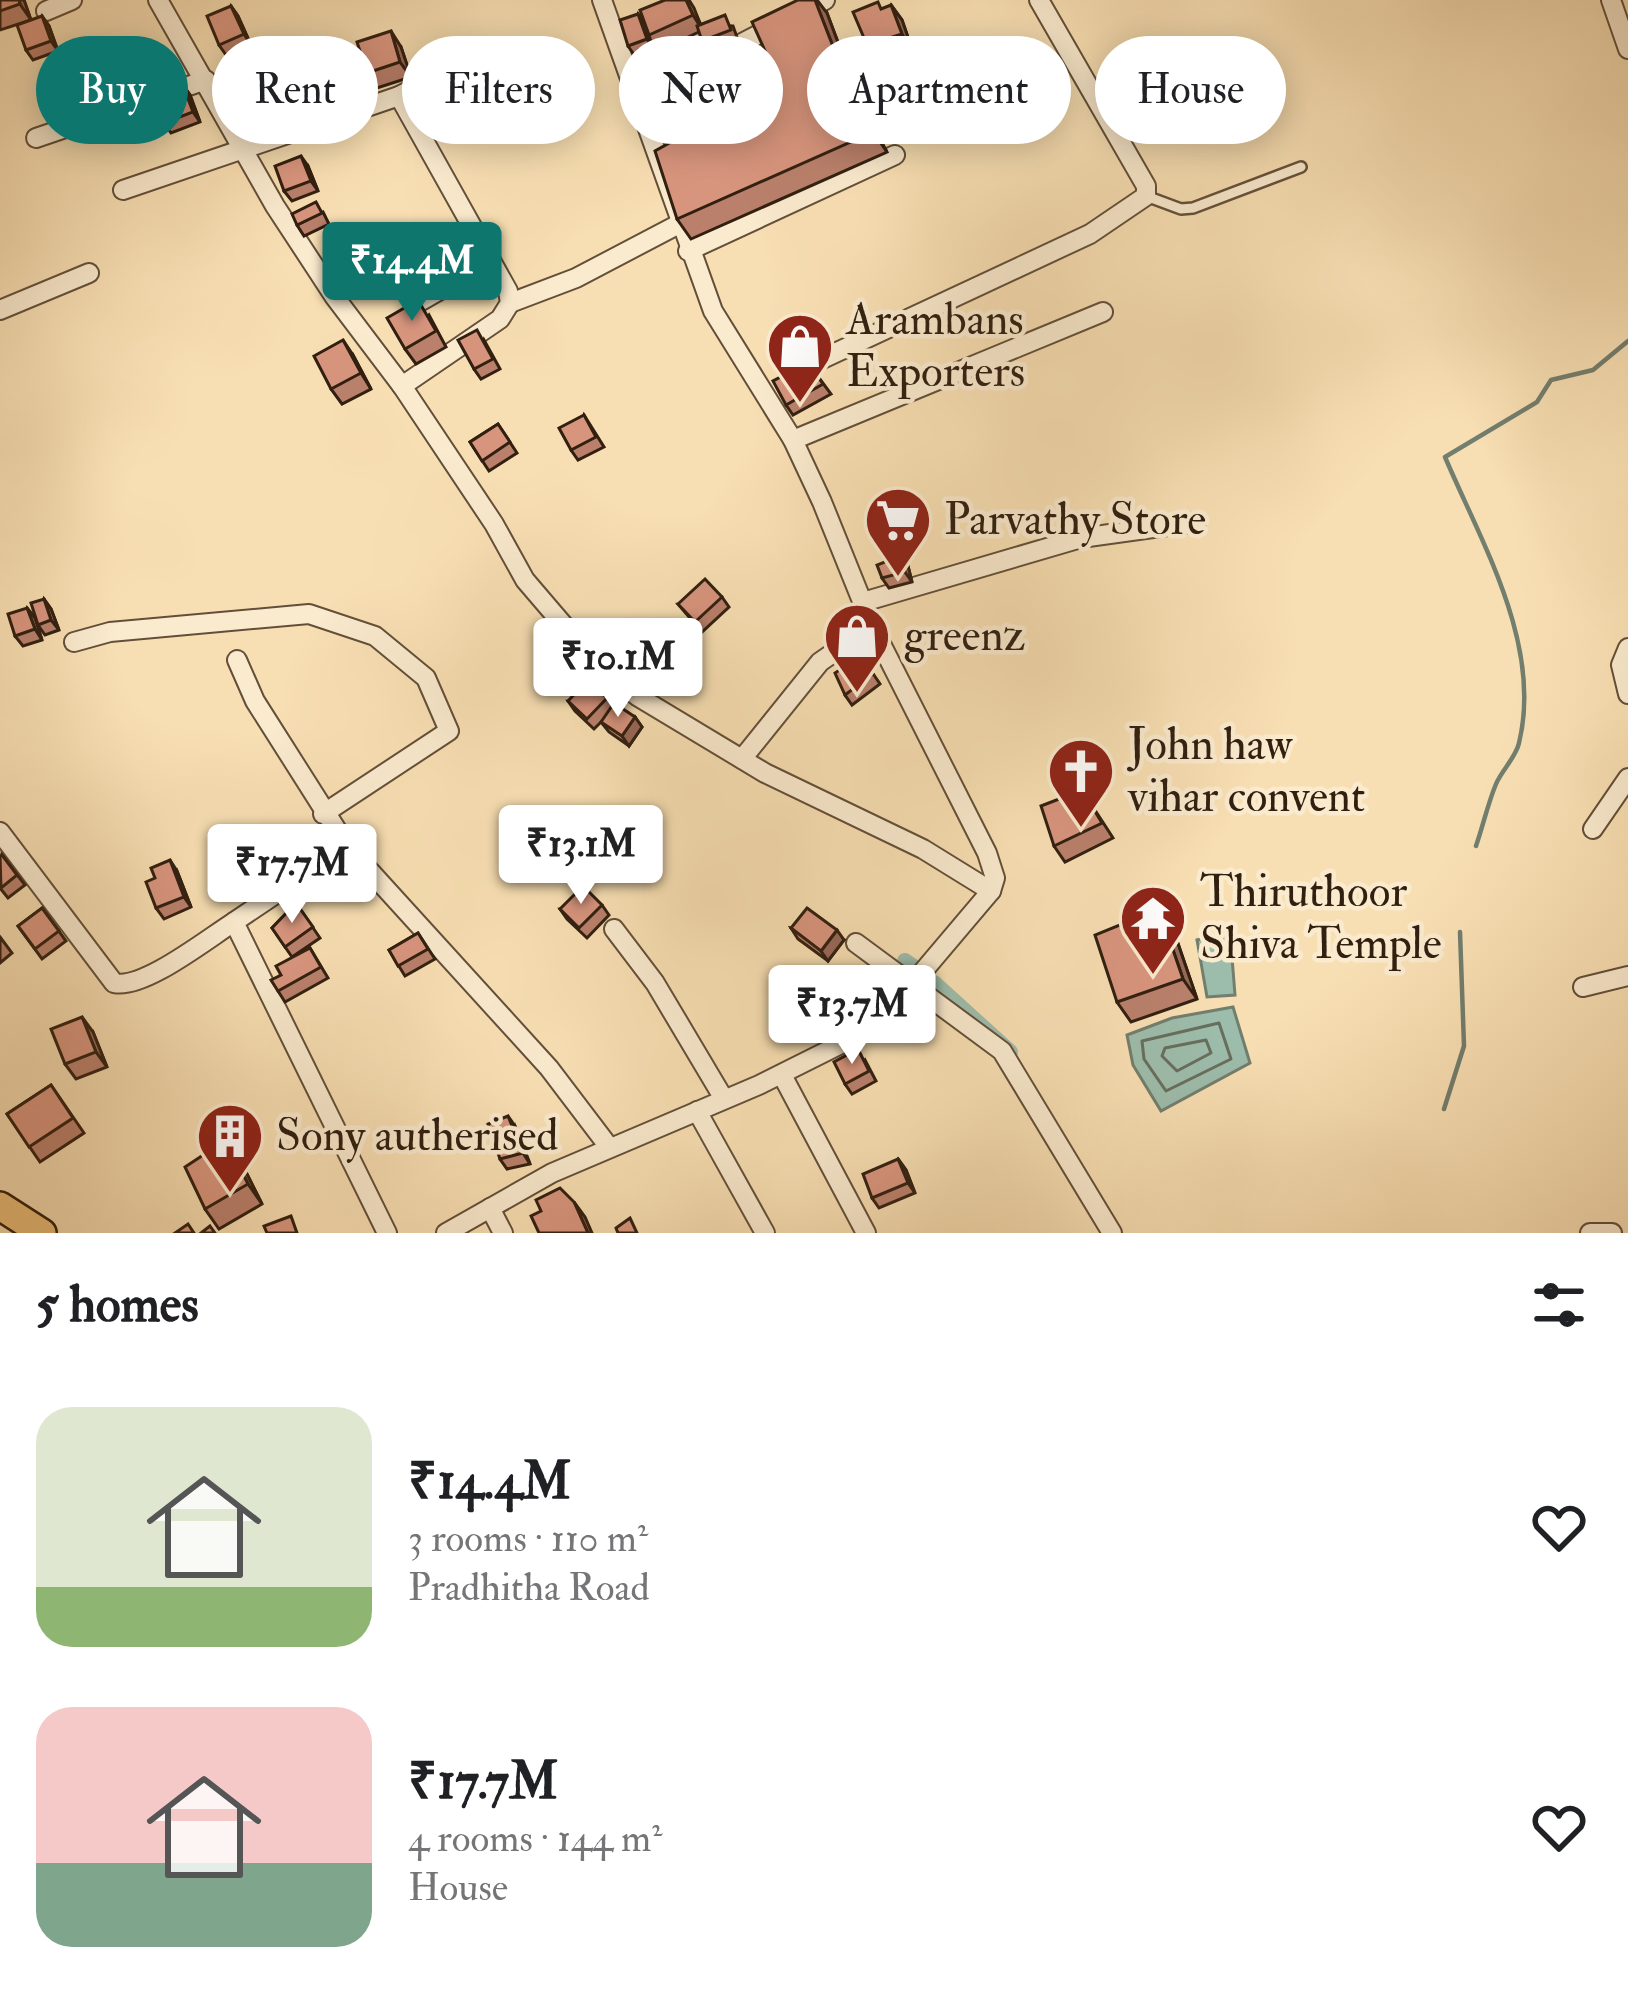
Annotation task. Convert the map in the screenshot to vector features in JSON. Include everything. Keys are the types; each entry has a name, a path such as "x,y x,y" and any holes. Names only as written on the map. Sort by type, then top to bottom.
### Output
{"main road":[{"path":"0,1206 42,1233"}],"street":[{"path":"46,10 72,0"},
{"path":"158,0 334,296 402,386 494,524 525,580 596,662 638,696 742,759 923,849 991,891"},
{"path":"602,0 619,49"},
{"path":"756,36 826,0"},
{"path":"758,388 1090,234 1146,196 1146,186 1039,0"},
{"path":"1611,0 1628,49"},
{"path":"188,86 206,80"},
{"path":"123,190 402,94"},
{"path":"399,96 510,303"},
{"path":"446,1233 609,1148 782,1075 862,1030 914,982 991,891 992,865 982,840 872,626 793,440 713,310 652,144"},
{"path":"688,250 896,155"},
{"path":"402,386 500,319 510,303 576,278 679,224"},
{"path":"414,305 491,261"},
{"path":"0,310 89,273"},
{"path":"793,440 1103,312"},
{"path":"863,602 1082,538 1196,522"},
{"path":"74,642 110,632 310,614 375,636 426,678 449,731 322,814"},
{"path":"742,759 820,662 872,626"},
{"path":"1628,648 1622,665 1628,694"},
{"path":"237,660 255,701 322,814 549,1068 609,1148"},
{"path":"1594,829 1628,778"},
{"path":"0,832 114,983 127,986 347,846"},
{"path":"234,922 387,1233"},
{"path":"614,928 655,982 724,1100"},
{"path":"856,943 914,982 1011,1062 1112,1233"},
{"path":"1582,987 1628,976"},
{"path":"782,1075 866,1233"},
{"path":"697,1111 765,1233"},
{"path":"490,1208 503,1233"},
{"path":"1590,1233 1612,1233"}],"lane":[{"path":"1146,196 1193,208 1300,167"}],"water":[{"path":"1230,932 1235,995 1207,997 1197,940"},
{"path":"1233,1007 1250,1063 1161,1111 1133,1065 1127,1035 1172,1018"}],"building":[{"path":"0,0 19,0 20,4 0,11"},
{"path":"665,0 686,0 693,15 649,35 640,10"},
{"path":"798,0 815,0 829,36 807,36 807,144 846,144 677,219 655,151 668,144 783,144 783,36 758,36 752,22"},
{"path":"878,2 881,9 891,5 902,34 863,36 853,12"},
{"path":"231,6 244,34 215,36 207,16"},
{"path":"638,14 646,36 625,36 620,20"},
{"path":"725,15 731,30 700,36 697,26"},
{"path":"42,16 49,36 36,36 36,46 26,50 17,25"},
{"path":"391,31 400,62 378,69 376,36"},
{"path":"301,156 311,181 284,191 275,166"},
{"path":"316,202 322,213 297,225 292,214"},
{"path":"418,300 436,331 405,349 387,318"},
{"path":"477,330 493,359 474,369 458,340"},
{"path":"343,340 361,373 331,389 314,356"},
{"path":"808,363 823,384 786,405 773,381"},
{"path":"584,415 596,437 571,450 559,428"},
{"path":"498,424 510,442 482,461 470,442"},
{"path":"900,556 905,572 882,578 877,565"},
{"path":"705,579 722,597 695,622 678,604"},
{"path":"44,599 51,620 38,625 31,603"},
{"path":"27,608 35,629 15,636 8,614"},
{"path":"861,656 873,674 845,695 835,673"},
{"path":"588,680 607,698 587,719 568,701"},
{"path":"614,703 635,717 622,736 601,722"},
{"path":"1082,790 1102,823 1054,846 1041,806"},
{"path":"0,856 17,875 1,888"},
{"path":"170,860 184,897 156,908 146,882 155,878 151,868"},
{"path":"583,886 602,905 579,928 560,909"},
{"path":"296,903 313,927 285,947 272,928"},
{"path":"42,908 59,931 35,949 18,926"},
{"path":"807,908 837,930 821,951 791,928"},
{"name":"Thiruthoor Shiva Temple","path":"1159,909 1183,979 1117,1002 1095,935"},
{"path":"418,933 428,949 398,966 389,950"},
{"path":"310,948 321,967 278,991 271,980 281,975 276,966"},
{"path":"82,1017 96,1052 65,1064 51,1029"},
{"path":"858,1049 869,1071 845,1084 834,1062"},
{"path":"51,1085 73,1118 29,1147 7,1114"},
{"path":"508,1116 523,1153 500,1159 488,1124"},
{"path":"226,1140 248,1184 205,1209 185,1167"},
{"path":"898,1159 908,1183 872,1198 863,1174"},
{"path":"560,1188 574,1202 588,1233 539,1233 531,1216 541,1211 536,1200"},
{"path":"291,1216 297,1233 267,1233 264,1226"},
{"path":"630,1218 637,1233 618,1233 616,1228"}],"waterway":[{"path":"1476,846 1496,784 1519,743 1523,669 1516,632 1491,559 1445,457 1537,402 1551,380 1593,370 1628,341"},
{"path":"1444,1109 1464,1046 1460,932"},
{"path":"905,961 915,968"},
{"path":"934,983 1010,1052"}],"place":[{"name":"Arambans Exporters","path":"800,405"},
{"name":"Parvathy Store","path":"898,579"},
{"name":"greenz","path":"857,695"},
{"name":"John haw vihar convent","path":"1081,830"},
{"name":"Thiruthoor Shiva Temple","path":"1153,977"},
{"name":"Sony autherised","path":"230,1195"}]}
